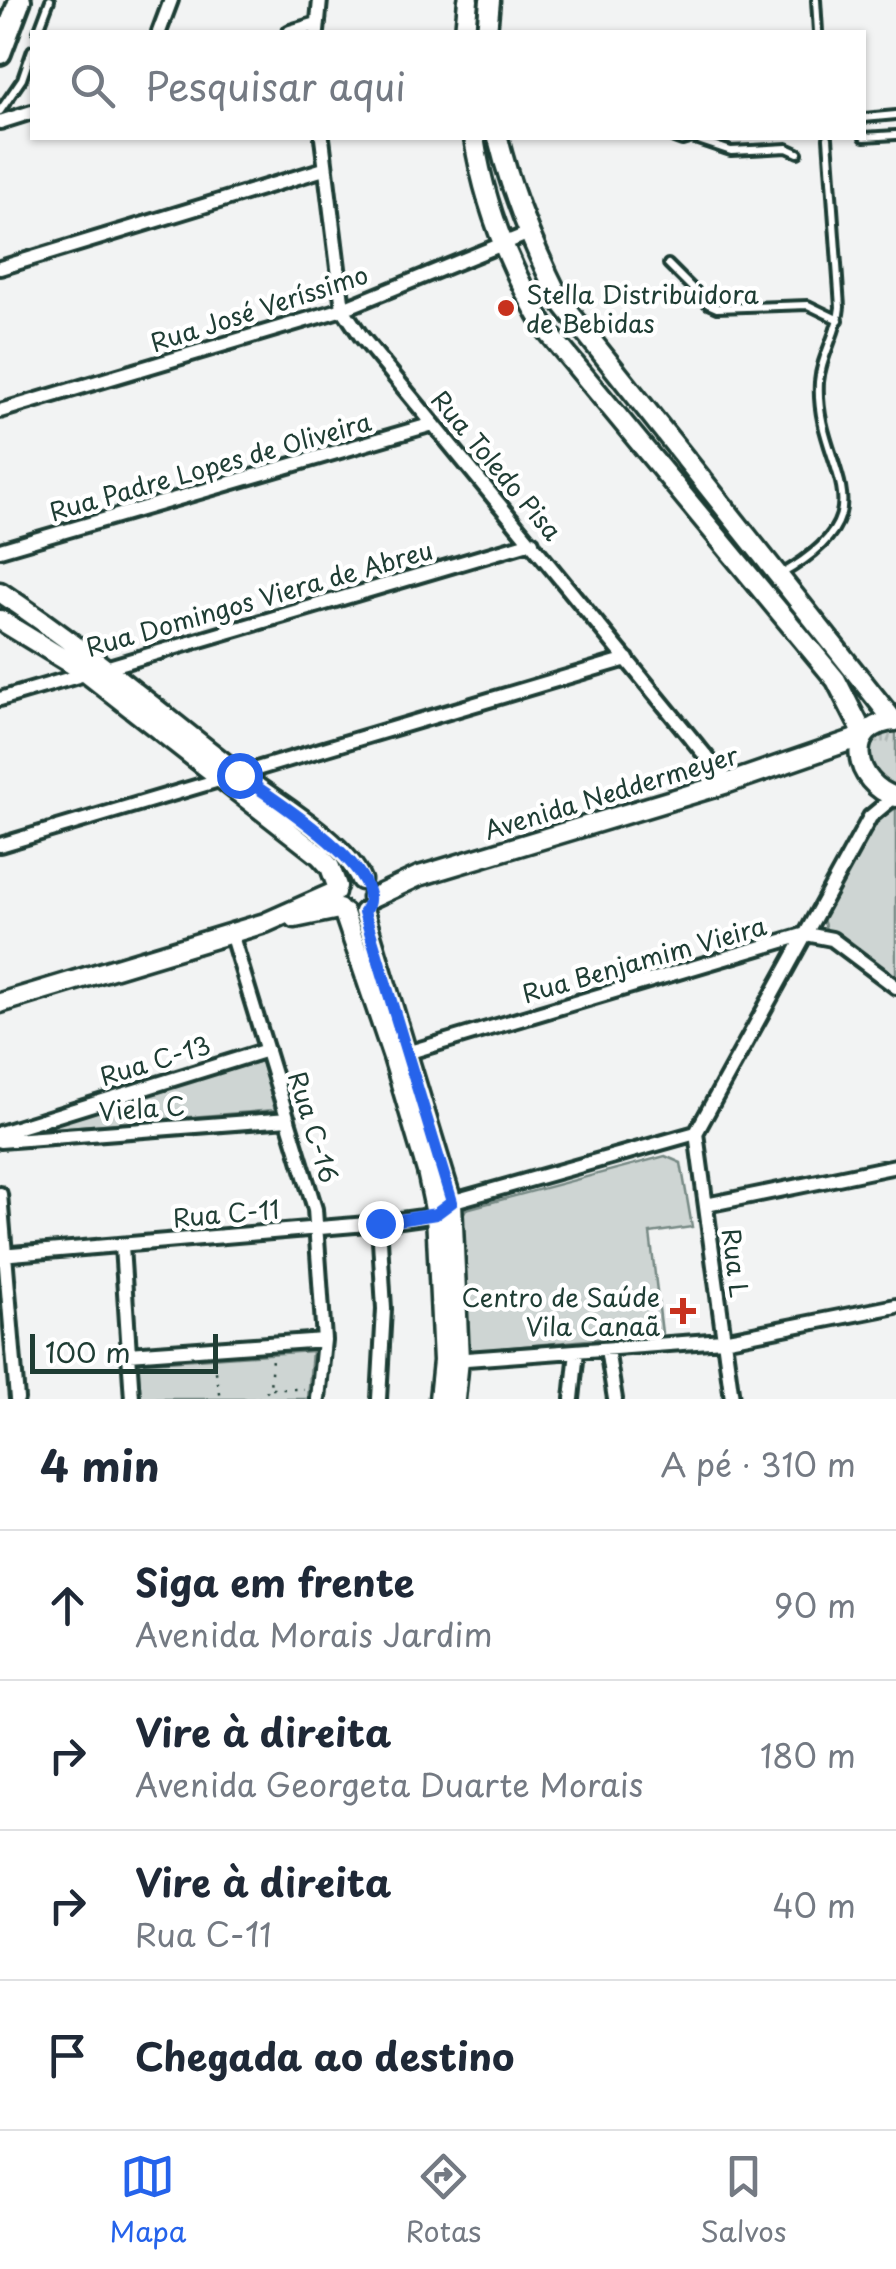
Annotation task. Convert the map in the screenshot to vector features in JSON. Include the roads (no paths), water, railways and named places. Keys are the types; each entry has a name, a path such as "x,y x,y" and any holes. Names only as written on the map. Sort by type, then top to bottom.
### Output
{"main road":[{"path":"0,54 20,0"},
{"path":"465,30 468,0"},
{"path":"488,30 490,0"},
{"path":"474,140 502,244 548,332 836,680 864,736 858,754 860,764 874,786 895,797"},
{"path":"498,140 511,190 560,302 895,721"},
{"path":"0,592 105,666 239,775 347,855 366,893 400,1054 421,1125 452,1202 451,1361 439,1399"},
{"path":"0,620 85,672 320,856 330,867 339,900 400,1054"},
{"name":"Avenida Neddermeyer","path":"366,893 728,783 817,754 864,736 872,727 895,721"},
{"path":"817,754 860,764"},
{"path":"0,1003 339,900 350,878 366,893"},
{"path":"339,900 354,915 366,893"},
{"path":"421,1125 436,1214 455,1399"}],"street":[{"path":"160,30 170,0"},
{"path":"317,28 320,0"},
{"path":"0,122 30,113"},
{"path":"322,140 343,309"},
{"path":"0,268 324,169"},
{"name":"Rua José Veríssimo","path":"0,411 343,309 528,234"},
{"name":"Rua Toledo Pisa","path":"343,309 728,783"},
{"name":"Rua Padre Lopes de Oliveira","path":"0,550 433,424"},
{"name":"Rua Domingos Viera de Abreu","path":"0,699 532,542"},
{"path":"0,845 627,660"},
{"path":"452,1202 696,1133 870,817 874,786"},
{"path":"870,817 895,797"},
{"name":"Rua C-16","path":"231,933 319,1227 324,1340 318,1394"},
{"name":"Rua Benjamim Vieira","path":"400,1054 806,934 832,939 896,987"},
{"name":"Rua C-13","path":"0,1133 267,1050"},
{"name":"Viela C","path":"0,1141 288,1119"},
{"name":"Rua L","path":"696,1133 732,1399"},
{"path":"706,1204 896,1166"},
{"path":"0,1194 16,1399"},
{"name":"Rua C-11","path":"2,1255 380,1223 436,1214 452,1202"},
{"path":"379,1399 384,1309 380,1223"},
{"path":"122,1246 132,1399"},
{"path":"451,1361 723,1340 896,1306"},
{"path":"129,1354 324,1340"},
{"path":"608,1349 615,1399"},
{"path":"572,1399 576,1351"}],"lane":[{"path":"39,30 50,0"},
{"path":"816,0 818,30"},
{"path":"0,111 22,79 30,56"},
{"path":"866,118 896,115"},
{"path":"866,137 896,135"},
{"path":"698,140 731,151 787,148 798,153"},
{"path":"731,140 731,151"},
{"path":"762,140 763,149"},
{"path":"779,576 801,564 830,537 841,521 844,503 819,383 823,360 839,320 840,268 828,140"},
{"path":"668,264 708,304 717,308 808,305 839,320"}],"place":[{"name":"Stella Distribuidora de Bebidas","path":"506,308"},
{"name":"Centro de Saúde Vila Canaã","path":"683,1311"}]}
